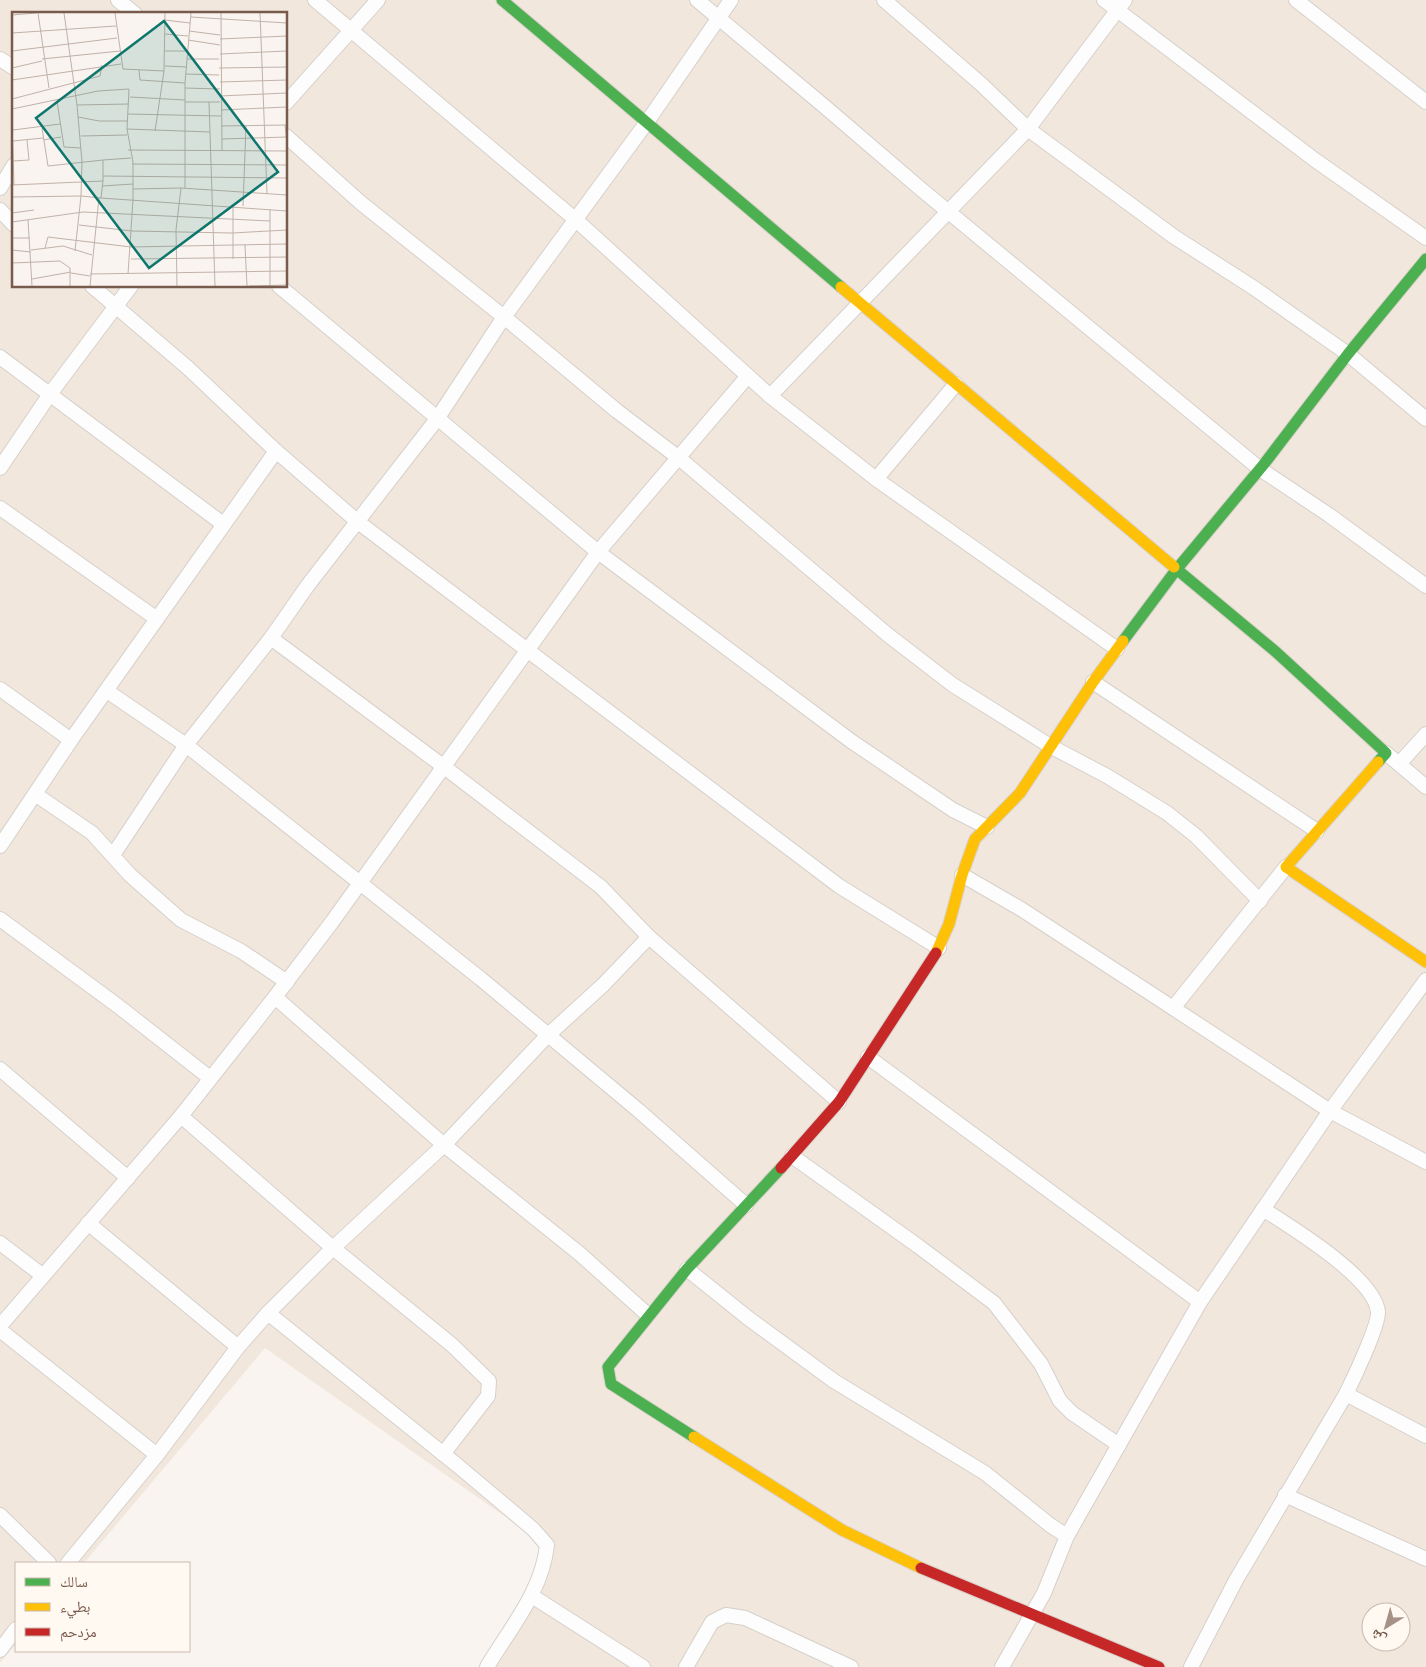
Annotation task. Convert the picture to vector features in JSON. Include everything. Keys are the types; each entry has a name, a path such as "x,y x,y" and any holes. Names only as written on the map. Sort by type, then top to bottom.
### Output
{"street":[{"path":"315,0 576,220 770,396 876,479 1118,649"},
{"path":"288,101 378,0"},
{"path":"502,0 859,303 1276,652 1426,787"},
{"path":"697,0 1260,469 1329,515 1426,586"},
{"path":"113,855 186,745 272,638 308,585 437,419 504,317 647,122 731,0"},
{"path":"884,0 981,84 1028,129 1173,236 1254,288 1348,354 1426,420"},
{"path":"1104,0 1121,5 1315,160 1426,238"},
{"path":"1296,0 1426,102"},
{"path":"118,4 132,12"},
{"path":"770,396 1028,129 1121,5"},
{"path":"0,60 12,67"},
{"path":"288,138 361,203 504,317 617,411 679,458 888,635 953,684 1050,746 1107,776 1167,813 1196,836 1260,901"},
{"path":"0,188 12,168"},
{"path":"0,210 12,223"},
{"path":"1159,1667 946,1580 842,1530 611,1384 608,1377 608,1367 687,1269 792,1156 839,1102 939,948 949,924 962,875 975,839 1020,793 1093,682 1176,570 1260,469 1348,354 1426,259"},
{"path":"95,288 188,368 276,451 358,522 839,886 939,948"},
{"path":"0,468 50,394 129,288"},
{"path":"280,288 598,552 851,741 953,810 987,827"},
{"path":"0,357 223,524"},
{"path":"0,1326 181,1116 287,982 598,552 747,377"},
{"path":"876,479 956,384"},
{"path":"1,841 276,451"},
{"path":"0,508 157,619"},
{"path":"272,638 601,887 649,937 839,1102"},
{"path":"1093,682 1317,831"},
{"path":"0,690 71,740"},
{"path":"106,691 186,745 481,979 638,1110 746,1204"},
{"path":"1399,764 1426,734"},
{"path":"1173,1008 1286,867 1386,753"},
{"path":"35,794 92,833 148,893 181,920 241,951 287,982"},
{"path":"1286,867 1426,962"},
{"path":"962,875 1021,909 1330,1111 1426,1162"},
{"path":"0,919 118,1006 210,1078"},
{"path":"69,1562 157,1455 238,1348 268,1313 333,1248 444,1145 548,1036 603,985 649,937"},
{"path":"1002,1667 1032,1615 1056,1566 1067,1536 1200,1302 1330,1111 1426,980"},
{"path":"275,997 444,1145 580,1254 648,1315"},
{"path":"868,1057 1200,1302"},
{"path":"0,1069 128,1178"},
{"path":"181,1116 333,1248 452,1345 489,1380 488,1396 443,1454"},
{"path":"792,1156 918,1246 994,1304 1041,1364 1060,1400 1072,1413 1119,1445"},
{"path":"1191,1667 1236,1580 1284,1495 1346,1394 1360,1365 1378,1314 1375,1301 1364,1287 1322,1247 1263,1209"},
{"path":"88,1224 238,1348"},
{"path":"0,1243 42,1275"},
{"path":"687,1269 748,1318 834,1381 985,1473 1050,1525 1067,1536"},
{"path":"268,1313 443,1454 533,1529 548,1545 546,1558 532,1596 487,1667"},
{"path":"0,1330 157,1455"},
{"path":"1346,1394 1426,1436"},
{"path":"1284,1495 1426,1559"},
{"path":"0,1515 48,1562"},
{"path":"532,1596 643,1667"},
{"path":"686,1667 712,1622 726,1615 745,1618 851,1667"},
{"path":"0,1650 15,1630"}],"shaded area":[{"path":"0,0 1426,0 1426,1667 494,1667 554,1551 265,1348 85,1562 15,1562 15,1645 0,1663"}],"traffic: fast":[{"path":"502,0 841,287"},
{"path":"1123,641 1176,570 1264,464 1348,354 1426,259"},
{"path":"1174,567 1276,652 1386,753 1378,762"},
{"path":"694,1437 611,1384 608,1367 687,1269 781,1168"}],"traffic: slow":[{"path":"841,287 1174,567"},
{"path":"936,953 949,924 962,875 975,839 1020,793 1093,682 1123,641"},
{"path":"1378,762 1286,867 1426,962"},
{"path":"694,1437 842,1530 921,1568"}],"traffic: jam":[{"path":"781,1168 839,1102 936,953"},
{"path":"921,1568 1159,1667"}]}
